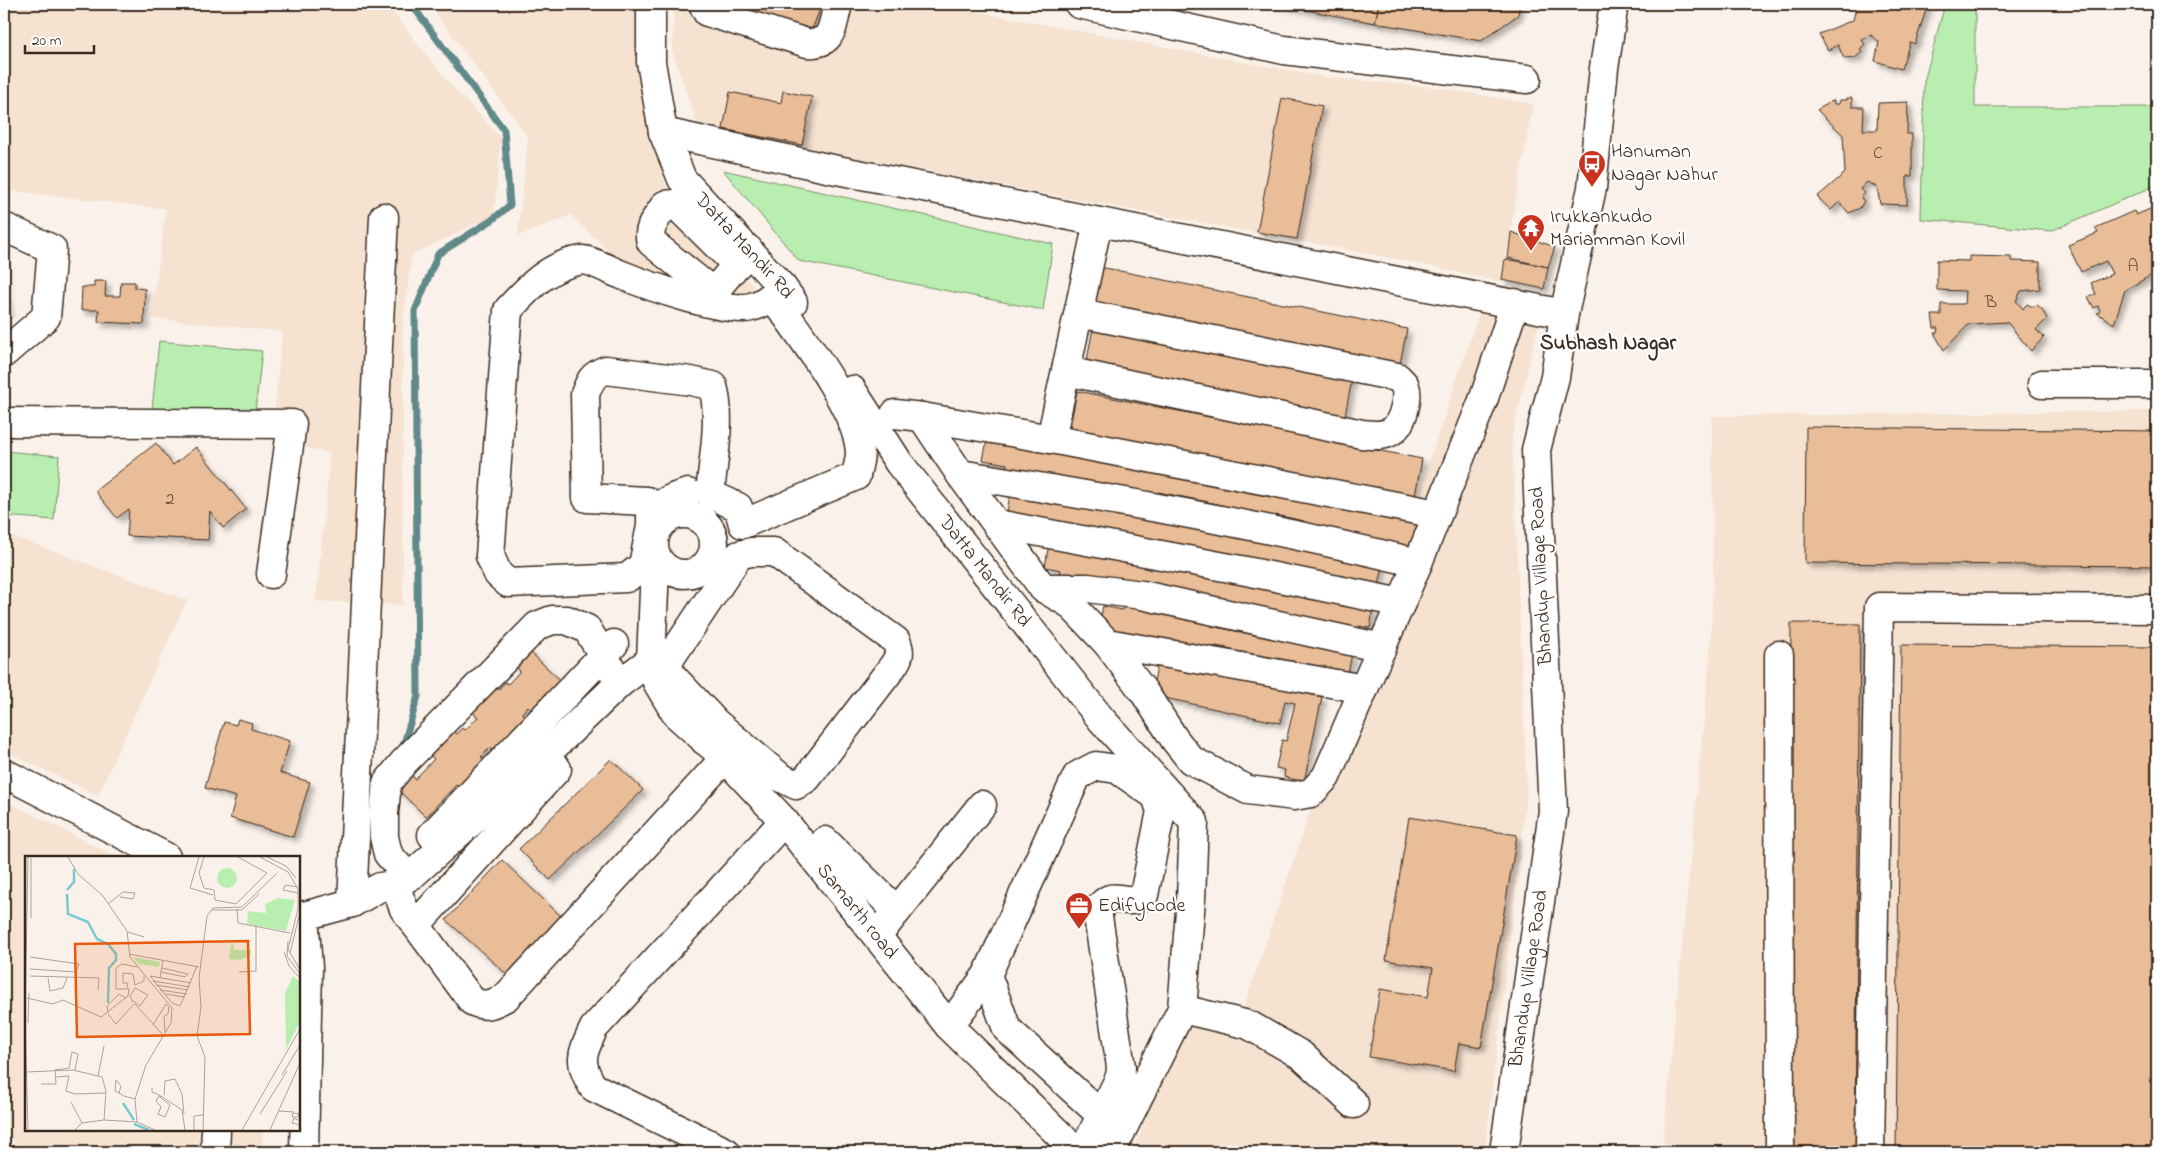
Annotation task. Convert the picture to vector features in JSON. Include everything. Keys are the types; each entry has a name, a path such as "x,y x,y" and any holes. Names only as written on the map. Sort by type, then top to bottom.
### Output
{"street":[{"name":"Datta Mandir Rd","path":"651,4 651,62 663,132 682,179 743,258 781,297 830,355 899,463 1101,719 1194,822 1191,899 1182,1009 1116,1142 1107,1152"},
{"path":"703,4 707,12 807,43 816,44 824,42 829,37 838,4"},
{"path":"1079,4 1284,50 1526,79"},
{"name":"Bhandup Village Road","path":"1504,1152 1553,811 1536,450 1555,377 1564,314 1592,188 1604,68 1614,4"},
{"path":"663,132 827,168 1564,314"},
{"path":"352,903 384,218"},
{"path":"1051,439 1098,222"},
{"path":"4,227 52,249 46,317 4,353"},
{"path":"652,564 651,508 647,501 587,498 585,394 591,378 596,373 606,370 691,381 713,386 717,399 717,417 710,494 738,508 743,524 856,476 860,453 850,415 799,333 781,297 750,308 723,307 633,280 584,260 549,270 528,287 508,310 490,556 498,574 508,584 627,578 652,564 673,572 693,573 702,569 711,558 715,543 713,534 700,518 691,515 671,517 657,531 652,564"},
{"path":"922,416 960,474 1043,588 1070,604 1107,643 1191,760 1248,790 1294,796 1311,793 1326,777 1418,563 1484,398 1515,303"},
{"path":"1066,370 1362,434 1379,435 1392,432 1400,423 1406,395 1405,384 1397,377 1078,313"},
{"path":"2042,384 2157,384"},
{"path":"895,414 922,416 1051,439 1437,514"},
{"path":"4,422 292,424 271,574"},
{"path":"960,474 1093,495 1345,545 1418,563"},
{"path":"651,514 660,504 672,497 688,492"},
{"path":"707,525 733,505"},
{"path":"997,524 1246,571 1400,603"},
{"path":"751,552 774,552 896,642 900,650 899,658 891,670 807,778 796,785 780,777 711,732 673,677 669,670 669,660 739,555 751,552"},
{"name":"Samarth road","path":"652,564 651,660 657,682 676,714 711,732 725,758 808,834 877,936 948,1026 1077,1152"},
{"path":"1043,588 1088,588 1142,595 1382,648"},
{"path":"1870,1152 1879,607 2157,609"},
{"path":"620,683 608,650 587,629 566,620 552,620 536,626 404,762 387,783 384,837 392,880 404,909 472,1001 481,1006 492,1004 506,997 725,758"},
{"path":"1107,643 1364,689"},
{"path":"392,880 608,650"},
{"path":"1779,655 1780,1152"},
{"path":"416,925 550,763 620,683 651,660"},
{"path":"524,738 550,763"},
{"path":"304,1152 308,967 301,916 352,903 392,880 412,875 550,763"},
{"path":"948,1026 987,976 1077,776 1096,766 1117,769 1156,796 1161,811 1144,895 1134,900 1116,897 1104,902 1097,910 1120,1077 1083,1152"},
{"path":"4,773 164,856"},
{"path":"877,936 982,805"},
{"path":"726,1152 593,1087 583,1071 582,1055 594,1028 808,834 897,911"},
{"path":"355,837 384,837"},
{"path":"987,976 1007,1029 1101,1115"},
{"path":"1182,1009 1249,1025 1301,1055 1354,1104"},
{"path":"215,1152 216,1131"}],"shaded area":[{"path":"4,4 372,4 393,12 449,83 501,138 494,215 412,255 403,321 403,605 316,601 330,454 272,439 282,332 151,318 166,209 4,190"},
{"path":"429,4 639,4 638,77 665,184 760,294 740,305 634,276 571,215 518,236 528,137"},
{"path":"674,4 936,4 1325,77 1441,88 1533,104 1501,282 1407,261 699,129 672,51"},
{"path":"1481,308 1539,321 1512,436 1527,792 1485,1152 1132,1152 1193,1009 1241,1015"},
{"path":"2157,411 2157,1152 1662,1152 1710,655 1713,577 1712,416"},
{"path":"4,533 187,600 98,795 4,751"},
{"path":"4,800 115,856 25,856 25,1131 263,1131 262,1152 22,1152 4,1133"}],"green space":[{"path":"1945,4 1975,4 1975,107 2157,107 2157,185 2051,231 1921,219 1924,82"},
{"path":"723,170 1053,244 1043,310 799,261"},
{"path":"159,341 262,351 253,430 151,419"},
{"path":"4,451 59,456 54,520 4,516"}],"building":[{"path":"720,4 822,4 809,37"},
{"path":"1274,4 1379,4 1375,23"},
{"path":"1379,4 1520,4 1518,15 1481,41 1375,23"},
{"path":"1857,4 1928,4 1915,44 1910,42 1901,69 1875,61 1879,42 1871,35 1861,39 1865,44 1860,49 1862,52 1855,58 1844,59 1838,45 1828,50 1819,34 1853,20"},
{"path":"783,91 812,97 802,145 723,129 730,92 781,103"},
{"path":"1282,98 1322,106 1297,239 1257,232"},
{"path":"1847,98 1852,98 1852,107 1864,107 1863,130 1877,130 1878,103 1908,102 1907,134 1912,134 1912,176 1907,176 1907,205 1880,204 1877,187 1867,182 1860,189 1865,193 1861,198 1864,201 1860,208 1849,213 1839,202 1831,210 1817,197 1845,173 1843,135 1817,110 1834,100 1834,104 1839,104 1840,100 1847,100"},
{"path":"2157,206 2157,272 2125,290 2114,324 2097,313 2100,311 2098,306 2094,308 2088,297 2096,294 2091,283 2112,274 2106,261 2081,272 2068,245 2098,233 2095,228 2134,211 2136,215"},
{"name":"Irukkankudo Mariamman Kovil","path":"1511,232 1555,247 1548,267 1508,258"},
{"path":"1969,256 2011,257 2011,261 2040,262 2040,289 2021,291 2016,301 2023,309 2027,304 2033,307 2036,304 2042,309 2047,319 2036,330 2044,337 2031,351 2007,322 1969,324 1944,350 1934,333 1937,333 1938,328 1934,328 1932,315 1941,315 1941,304 1964,304 1965,291 1937,290 1937,260 1969,261"},
{"path":"1505,259 1548,267 1544,289 1502,280"},
{"path":"1100,267 1407,329 1399,369 1091,308"},
{"path":"4,270 8,312 4,314"},
{"path":"94,281 106,281 105,296 120,296 121,282 135,282 135,288 145,289 144,324 98,322 99,310 81,310 82,287 94,287"},
{"path":"1094,323 1353,374 1344,421 1085,370"},
{"path":"1077,391 1422,459 1414,501 1069,432"},
{"path":"1806,427 2157,431 2157,566 1805,563"},
{"path":"989,431 1193,471 1191,480 1199,482 1201,473 1423,521 1418,546 1410,545 1410,548 1303,526 1304,521 1276,515 1274,527 1216,515 1218,504 1158,492 1156,500 1005,472 1007,464 983,460"},
{"path":"156,443 173,465 196,447 246,509 223,528 210,511 208,540 127,536 129,509 117,518 95,491"},
{"path":"1011,490 1384,562 1379,585 1006,517"},
{"path":"1050,538 1147,557 1144,568 1151,570 1154,558 1373,610 1370,628 1359,626 1357,634 1259,614 1261,607 1224,599 1060,575 1061,570 1045,567"},
{"path":"1124,603 1212,620 1211,626 1246,633 1247,628 1352,654 1348,673 1232,655 1233,649 1215,646 1214,651 1109,630 1099,625 1103,606 1122,610"},
{"path":"1791,623 1860,624 1855,1152 1786,1152"},
{"path":"1901,645 2157,647 2157,1152 1896,1152"},
{"path":"527,649 562,682 546,699 543,697 531,709 528,706 522,713 526,717 496,752 491,747 481,757 487,762 460,789 456,785 426,817 396,788 410,773 415,779 434,759 430,755 451,729 456,734 462,728 465,730 478,717 470,710 493,685 498,690 505,682 508,684 520,671 513,664"},
{"path":"1158,662 1322,697 1304,782 1284,777 1285,770 1276,768 1282,740 1286,741 1295,703 1285,701 1280,723 1151,695"},
{"path":"238,719 252,723 251,729 290,741 280,773 310,782 293,837 230,818 236,797 205,788 224,722 236,725"},
{"path":"611,759 643,790 550,880 519,849"},
{"path":"1409,817 1517,835 1481,1047 1459,1043 1454,1071 1369,1057 1380,989 1428,997 1433,968 1386,960"},
{"path":"502,860 565,920 513,980 446,920"}],"waterway":[{"path":"402,4 415,9 504,130 510,205 492,220 438,254 415,311 418,696 402,750"}],"place":[{"name":"Hanuman Nagar Nahur","path":"1592,188"},
{"name":"Irukkankudo Mariamman Kovil","path":"1531,252"},
{"name":"Edifycode","path":"1079,930"}],"district":[{"name":"Subhash Nagar","path":"1608,344"}]}
